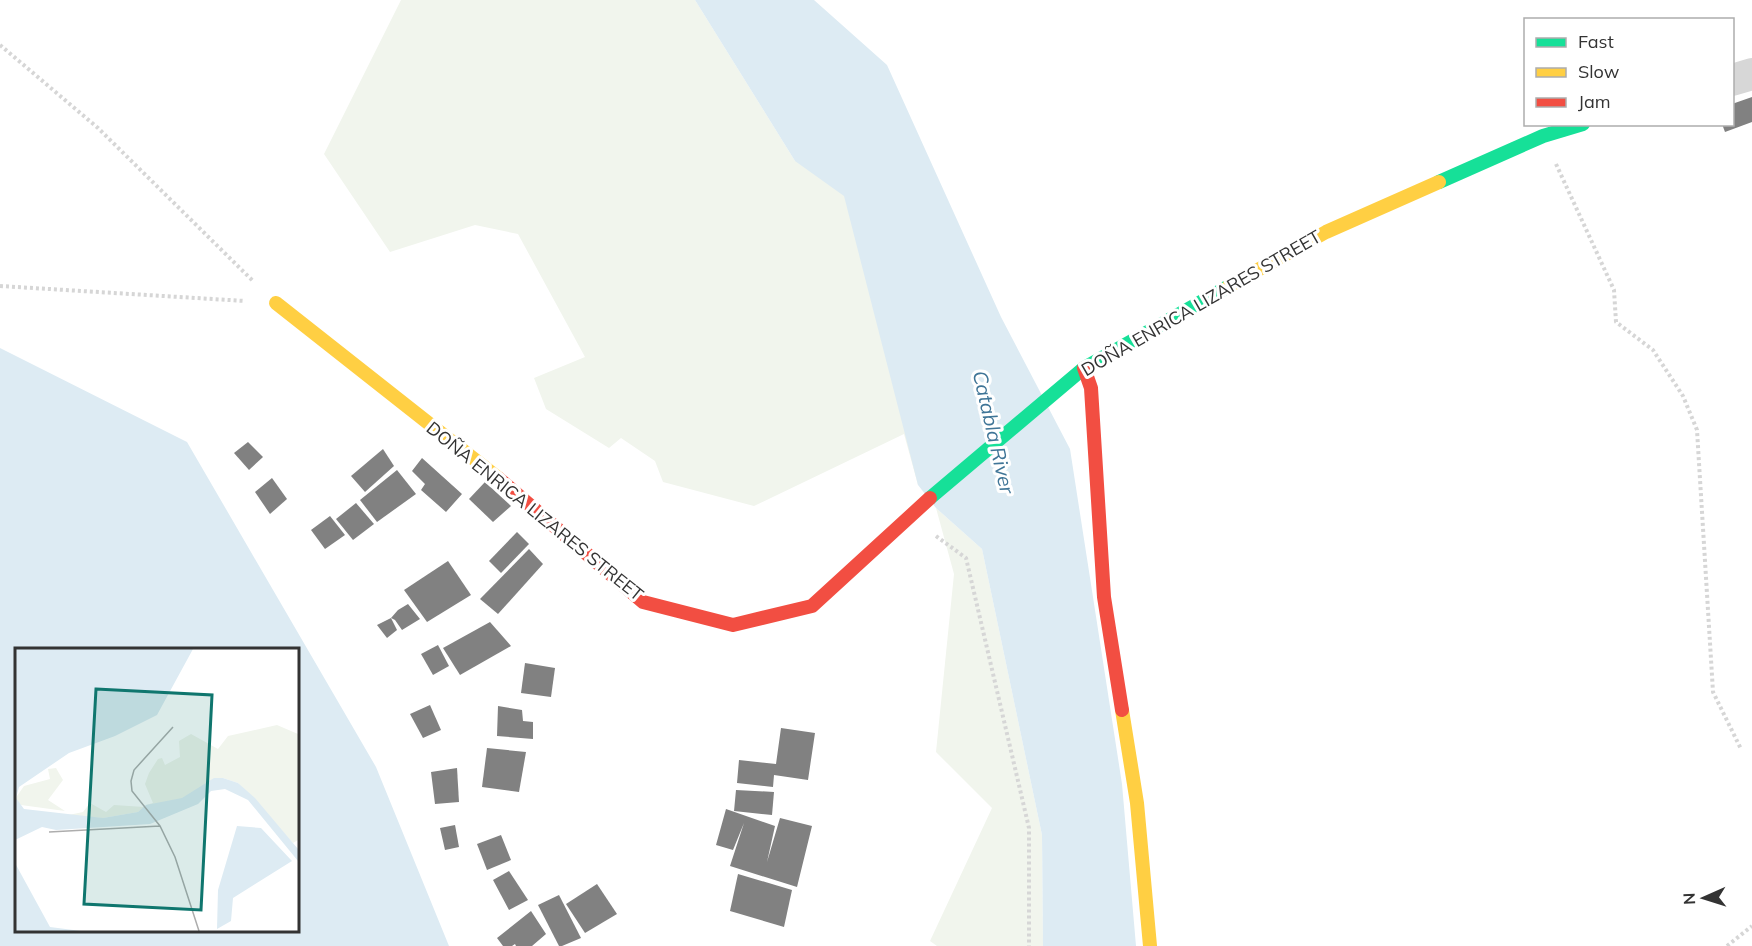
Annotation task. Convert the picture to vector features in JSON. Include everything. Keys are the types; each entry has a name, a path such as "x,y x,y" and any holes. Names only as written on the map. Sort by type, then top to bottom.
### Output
{"street":[{"path":"1734,79 1752,74"},
{"name":"DOÑA ENRICA LIZARES STREET","path":"276,303 522,497 643,602 733,625 812,606 918,508 1084,368 1326,232 1543,136 1576,126"},
{"path":"1084,368 1091,388 1104,597 1137,803 1150,946"}],"path":[{"path":"0,45 98,128 276,303"},
{"path":"1543,136 1614,290 1616,322 1653,350 1683,396 1697,430 1713,692 1741,750"},
{"path":"0,286 276,303"},
{"path":"934,534 966,558 1029,828 1029,946"},
{"path":"1727,946 1752,926"}],"shaded area":[{"path":"401,0 695,0 795,161 863,149 966,434 918,485 904,434 754,506 663,482 655,461 621,438 609,448 546,409 534,378 585,357 518,234 475,225 390,252 324,154"},
{"path":"936,508 982,549 1042,835 1043,946 937,946 930,941 992,808 936,752 954,574"}],"water":[{"name":"Catabla River","path":"695,0 814,0 887,65 1001,317 1070,449 1122,784 1136,946 1043,946 1042,835 982,549 936,508 918,485 844,196 795,161"},
{"path":"0,348 187,442 376,767 449,946 0,946"}],"building":[{"path":"1752,97 1752,122 1725,132 1723,126 1734,126 1734,103"},
{"path":"248,442 263,457 249,470 234,453"},
{"path":"383,449 394,466 365,492 351,476"},
{"path":"422,458 462,494 446,512 421,490 425,484 412,471"},
{"path":"397,470 416,494 377,522 360,500"},
{"path":"272,478 287,499 270,514 255,492"},
{"path":"485,482 511,506 493,522 469,499"},
{"path":"356,503 374,524 353,540 336,519"},
{"path":"330,516 345,535 325,549 311,530"},
{"path":"517,532 529,544 501,573 489,561"},
{"path":"529,549 543,564 498,614 480,599"},
{"path":"448,561 471,595 427,622 404,590"},
{"path":"408,604 420,619 402,630 391,618"},
{"path":"391,618 397,630 387,638 377,625"},
{"path":"490,622 511,646 460,675 443,648"},
{"path":"438,645 449,666 433,675 421,654"},
{"path":"525,663 555,668 551,697 521,693"},
{"path":"430,705 441,730 423,738 410,714"},
{"path":"498,706 522,710 523,721 533,722 533,739 497,736"},
{"path":"781,728 815,733 808,780 774,775 773,787 737,783 739,760 776,764"},
{"path":"487,748 526,752 519,792 482,787"},
{"path":"457,768 459,802 435,804 431,772"},
{"path":"736,790 774,792 772,815 734,811"},
{"path":"726,809 775,826 767,862 780,818 812,826 797,887 730,866 744,823 733,850 716,845"},
{"path":"455,825 459,847 445,850 440,828"},
{"path":"501,835 511,860 487,870 477,844"},
{"path":"509,871 528,900 509,910 493,880"},
{"path":"738,874 792,890 784,927 730,911"},
{"path":"597,884 617,914 585,933 566,904"},
{"path":"559,895 581,938 562,946 559,946 538,905"},
{"path":"531,911 546,934 532,946 516,946 515,944 503,946 497,938"}],"traffic: fast":[{"path":"1439,182 1543,136 1576,126"},
{"path":"930,498 1084,368 1229,286"}],"traffic: slow":[{"path":"1229,286 1326,232 1439,182"},
{"path":"276,303 498,478"},
{"path":"1122,710 1137,803 1150,946"}],"traffic: jam":[{"path":"1084,368 1091,388 1104,597 1122,710"},
{"path":"498,478 643,602 733,625 812,606 930,498"}]}
